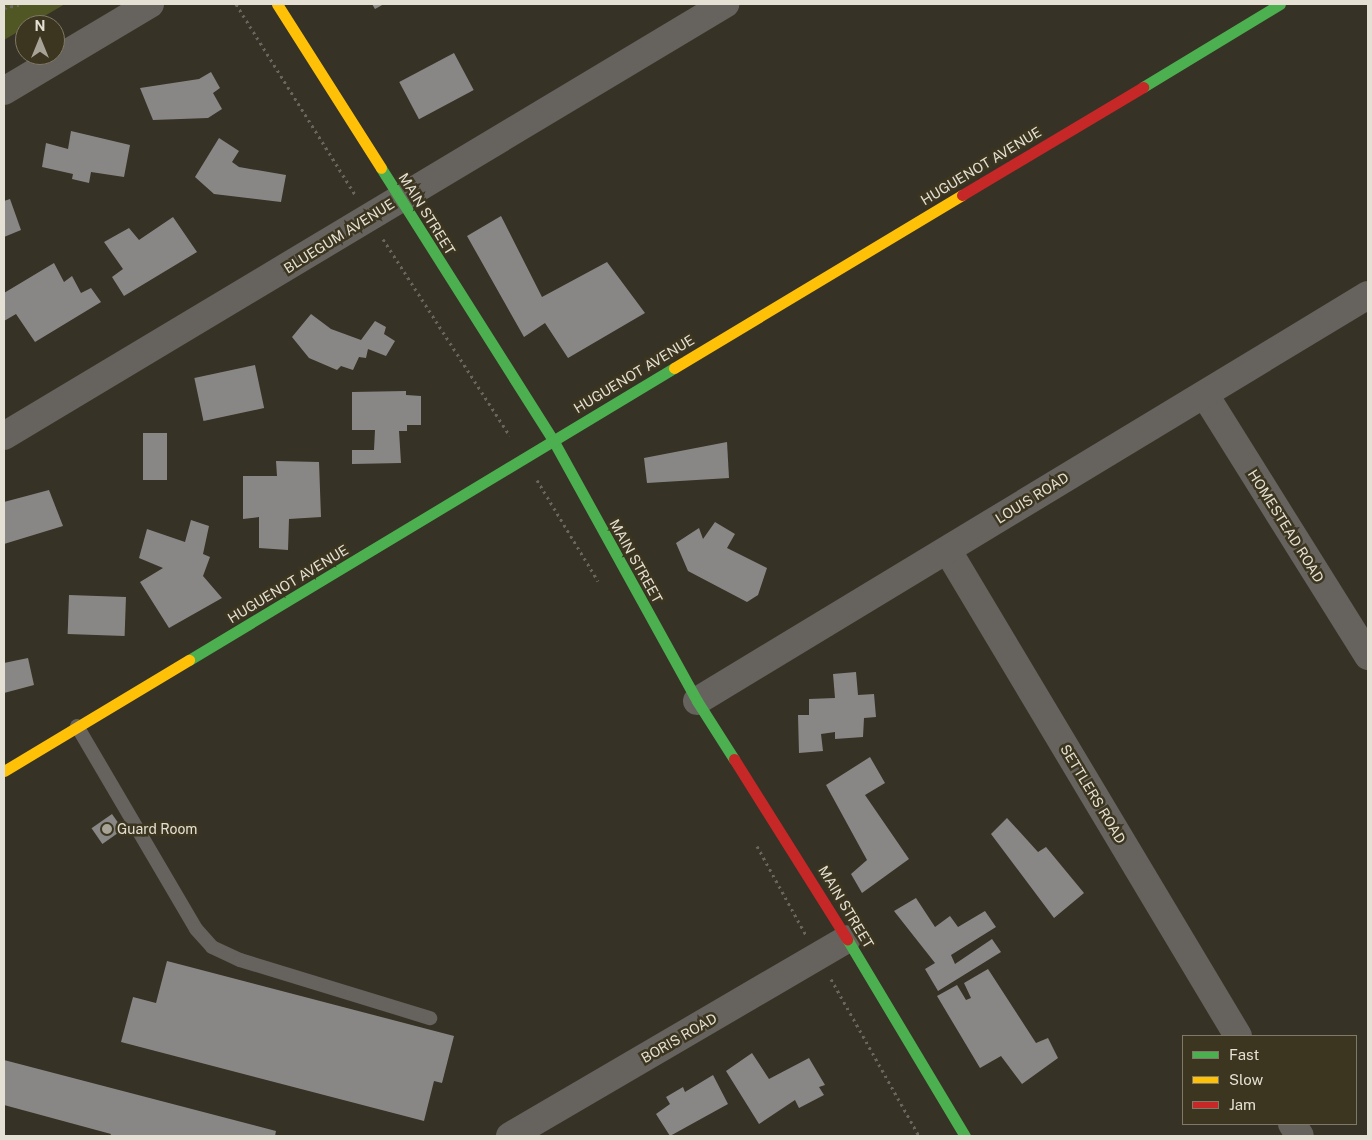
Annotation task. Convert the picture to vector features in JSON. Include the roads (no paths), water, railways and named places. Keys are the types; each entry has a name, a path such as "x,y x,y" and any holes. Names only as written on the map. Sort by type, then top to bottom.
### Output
{"street":[{"path":"4,91 150,4"},
{"name":"MAIN STREET","path":"277,4 553,440 697,702 847,939 965,1136"},
{"name":"BLUEGUM AVENUE","path":"4,436 725,4"},
{"name":"HUGUENOT AVENUE","path":"4,771 1280,4"},
{"name":"LOUIS ROAD","path":"697,702 1368,295"},
{"name":"HOMESTEAD ROAD","path":"1205,395 1368,656"},
{"name":"SETTLERS ROAD","path":"948,550 1237,1035"},
{"name":"BORIS ROAD","path":"510,1136 847,939"},
{"path":"1293,1125 1300,1136"}],"lane":[{"path":"77,726 196,929 212,946 240,960 430,1018"}],"place":[{"name":"Guard Room","path":"107,829"}]}
